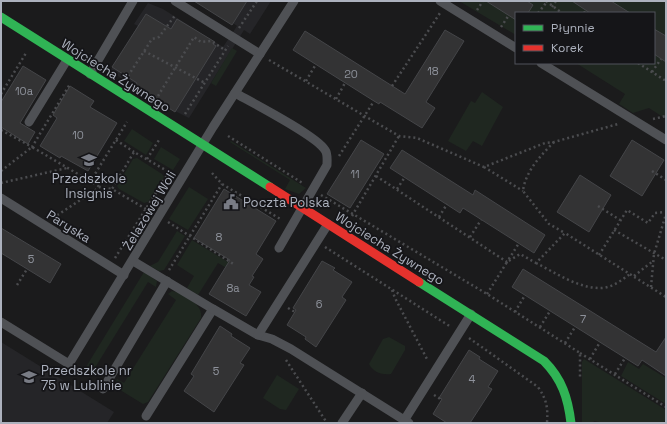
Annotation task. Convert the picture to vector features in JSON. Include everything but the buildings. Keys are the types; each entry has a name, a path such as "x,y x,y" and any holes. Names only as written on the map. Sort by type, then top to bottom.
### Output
{"street":[{"name":"Wojciecha Żywnego","path":"1,17 532,353 557,374 566,392 571,423"}],"lane":[{"path":"90,74 133,1"},
{"name":"Żelazowej Woli","path":"1,322 69,364 203,144 294,1"},
{"path":"178,3 260,54"},
{"path":"443,3 515,47"},
{"path":"30,122 67,60"},
{"path":"543,64 666,140"},
{"path":"235,93 304,133 322,146 326,151 328,160 323,171 290,226 279,248"},
{"name":"Paryska","path":"1,198 124,275"},
{"path":"258,335 328,224"},
{"path":"133,261 258,335 272,339 291,349 407,421 471,314"},
{"path":"103,389 165,280"},
{"path":"146,416 213,309"},
{"path":"342,423 362,393"}],"path":[{"path":"177,128 257,1"},
{"path":"475,14 484,1"},
{"path":"552,7 556,1"},
{"path":"539,12 546,2 560,12"},
{"path":"124,82 152,39 159,37 178,3"},
{"path":"392,86 443,3"},
{"path":"499,30 509,15"},
{"path":"155,102 194,38 202,42 210,41 225,50"},
{"path":"1,94 34,39"},
{"path":"144,51 205,83"},
{"path":"260,54 399,136 417,138 484,167 524,191 549,224 666,297"},
{"path":"652,72 661,59"},
{"path":"306,81 316,64"},
{"path":"640,64 666,81"},
{"path":"336,99 345,83"},
{"path":"328,160 339,157 374,101"},
{"path":"484,167 545,143 554,142 634,120 646,120 666,116"},
{"path":"90,182 127,122"},
{"path":"228,136 353,215 399,136"},
{"path":"116,140 173,174 177,168"},
{"path":"147,159 159,140"},
{"path":"524,191 529,174 536,163 554,142"},
{"path":"1,171 32,147 90,182 100,187 112,189 146,209"},
{"path":"112,189 134,152"},
{"path":"1,182 67,168"},
{"path":"209,170 229,190 290,226"},
{"path":"652,171 666,180"},
{"path":"112,260 113,261 169,172"},
{"path":"376,176 507,262"},
{"path":"397,189 405,178"},
{"path":"165,280 222,184"},
{"path":"56,224 50,220 100,187"},
{"path":"439,217 447,204"},
{"path":"598,206 620,220"},
{"path":"599,255 627,210 648,223 655,212 666,214 654,254 651,287"},
{"path":"470,237 481,220"},
{"path":"614,230 666,260"},
{"path":"536,263 565,234"},
{"path":"190,236 235,264"},
{"path":"317,242 460,333 538,387 548,404 547,423"},
{"path":"487,294 519,243"},
{"path":"507,262 520,254 576,284 602,288 614,284 630,274"},
{"path":"634,276 653,261"},
{"path":"17,285 27,269"},
{"path":"392,290 435,373"},
{"path":"515,312 525,295"},
{"path":"540,327 550,311"},
{"path":"566,343 575,326"},
{"path":"590,359 600,342"},
{"path":"580,353 666,407"},
{"path":"615,374 625,358"},
{"path":"285,359 327,423"}],"shaded area":[{"path":"247,1 271,1 250,34 244,30 189,118 161,104 110,71 138,26 134,24 148,3 163,9 223,47 237,26 233,23"},
{"path":"459,1 666,1 666,119 649,108 633,113 619,104 625,94 578,64 655,64 655,12 515,12 515,34"},
{"path":"232,48 237,51 216,86 211,83"},
{"path":"482,92 503,107 482,146 473,141 466,151 448,141 471,101 475,103"},
{"path":"132,129 153,143 146,155 124,141"},
{"path":"231,141 306,188 299,194 285,189 290,180 230,142"},
{"path":"161,147 180,159 173,170 154,159"},
{"path":"137,158 162,174 164,177 148,202 144,203 119,189 117,186 133,159"},
{"path":"189,187 208,199 188,230 169,219"},
{"path":"177,231 185,236 164,270 159,271 150,266 158,262"},
{"path":"192,240 233,265 230,270 218,263 198,295 187,288 194,276 177,265"},
{"path":"144,272 157,281 156,287 148,282 96,366 104,371 100,374 86,367"},
{"path":"172,291 182,294 192,300 201,313 201,318 148,402 143,404 117,388 115,383 117,379 124,383 176,300 168,294"},
{"path":"389,337 405,346 405,350 391,374 381,374 373,370 369,364 383,339"},
{"name":"Przedszkole nr 75 w Lublinie","path":"1,342 114,412 107,423 1,423"},
{"path":"584,359 666,410 666,419 663,423 582,422 582,362"},
{"path":"628,362 639,369 643,364 666,378 666,404 621,376"},
{"path":"277,375 299,389 286,410 280,409 263,398"}],"traffic: fast":[{"path":"1,17 270,187"},
{"path":"419,282 544,361 560,382 566,397 571,423"}],"traffic: jam":[{"path":"270,187 419,282"}],"place":[{"name":"Przedszkole Insignis","path":"89,160"},
{"name":"Poczta Polska","path":"231,202"},
{"name":"Przedszkole nr 75 w Lublinie","path":"29,377"}]}
